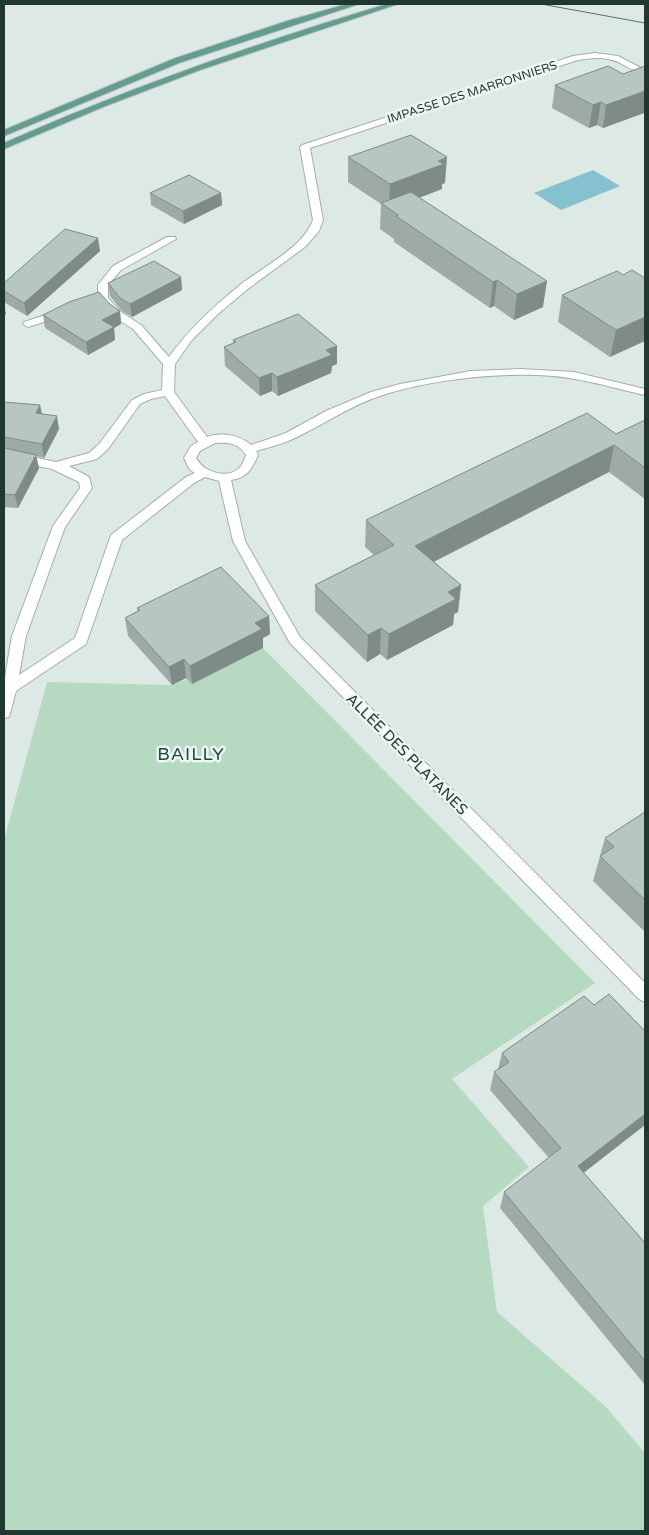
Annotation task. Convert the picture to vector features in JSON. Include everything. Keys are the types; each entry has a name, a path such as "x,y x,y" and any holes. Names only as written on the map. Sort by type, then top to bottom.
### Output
{"main road":[{"path":"4,133 176,61 290,23 356,4"},
{"path":"4,146 80,112 192,69 305,30 394,4"}],"street":[{"name":"IMPASSE DES MARRONNIERS","path":"169,364 186,340 214,312 245,286 301,245 314,231 318,220 305,147 576,58 596,54 610,55 639,70"},
{"path":"171,240 117,268 103,286 98,301 137,327 169,364 168,392 204,442"},
{"path":"28,324 75,308"},
{"path":"250,449 290,436 330,414 375,394 400,387 471,374 521,372 574,375 645,392"},
{"path":"57,466 92,456 104,446 136,402 148,396 168,392"},
{"path":"213,439 232,439 239,441 250,449 252,455 251,462 240,473 224,477 211,477 202,474 191,464 190,458 197,446 213,439"},
{"path":"4,455 57,466 85,480 86,488 59,526 19,636 4,714"},
{"path":"10,688 81,640 116,538 190,480 202,474"},
{"name":"ALLÉE DES PLATANES","path":"224,477 229,505 239,541 294,640 645,994"}],"green space":[{"path":"263,648 595,983 452,1079 529,1167 483,1206 497,1312 605,1406 645,1453 645,1531 4,1531 4,840 47,682 172,685"}],"water":[{"path":"593,170 620,186 561,210 534,193"}],"building":[{"path":"608,66 623,74 645,66 645,91 606,105 601,102 593,105 555,85"},
{"path":"411,135 447,157 438,161 444,164 390,184 348,157"},
{"path":"189,175 221,193 183,211 150,193"},
{"path":"411,192 547,281 517,294 497,280 493,282 396,216 398,215 381,203"},
{"path":"65,229 98,238 24,303 4,291 4,283"},
{"path":"154,261 181,277 130,304 120,298 108,283"},
{"path":"632,270 645,278 645,317 616,330 562,295 617,271 623,275"},
{"path":"99,292 110,304 120,311 102,320 114,327 86,342 43,315 69,302"},
{"path":"298,314 337,346 326,350 332,355 277,377 272,373 259,378 224,347 236,342 233,340"},
{"path":"4,402 40,405 36,413 57,416 42,444 4,437"},
{"path":"587,413 616,434 645,420 645,468 614,445 415,546 461,585 448,592 456,599 389,634 381,628 368,635 315,585 394,545 366,520"},
{"path":"4,448 36,455 15,495 4,494"},
{"path":"221,567 269,616 255,623 262,629 190,666 184,659 169,667 125,618 140,610 137,608"},
{"path":"645,812 645,900 600,856 614,847 605,838"},
{"path":"609,994 645,1031 645,1114 578,1166 645,1243 645,1361 504,1192 561,1148 494,1072 509,1062 502,1053 584,996 594,1005"}],"tram line":[{"path":"541,4 645,23"}],"district":[{"name":"BAILLY","path":"191,754"}]}
